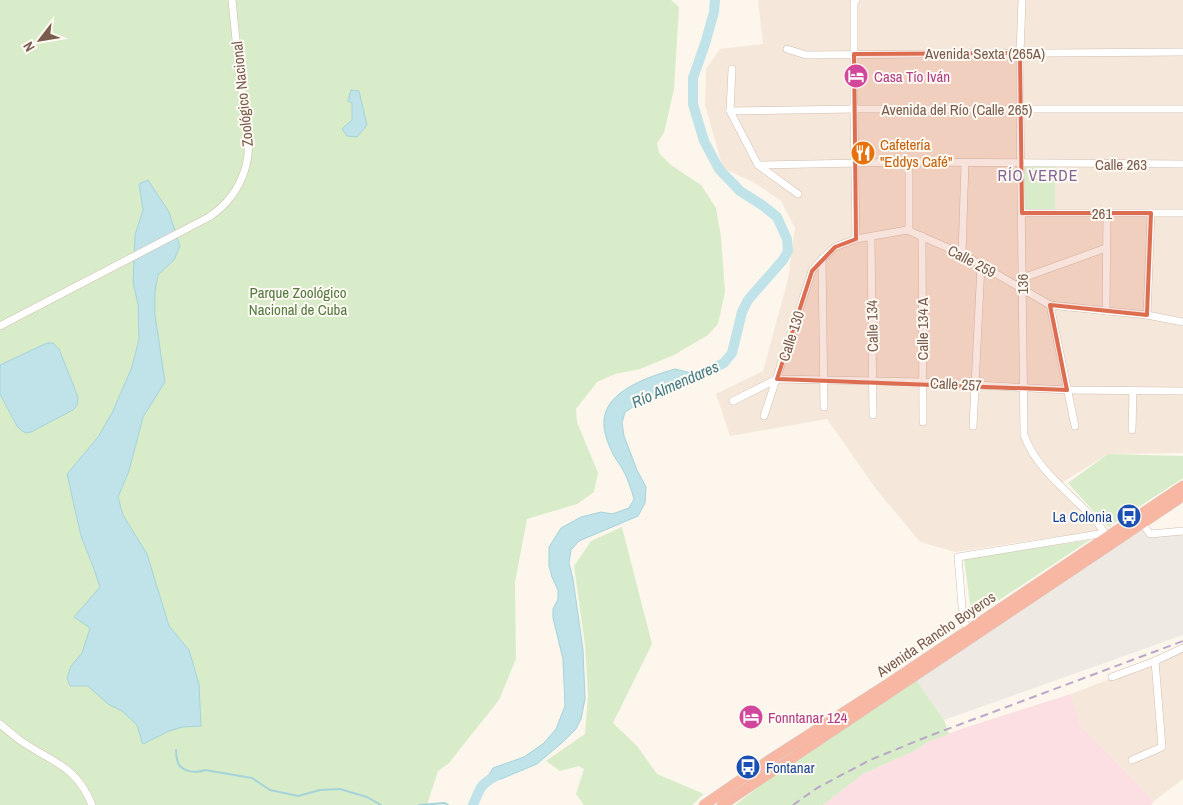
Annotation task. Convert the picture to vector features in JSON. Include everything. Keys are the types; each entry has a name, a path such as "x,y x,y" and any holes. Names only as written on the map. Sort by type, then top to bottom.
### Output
{"highway":[{"name":"Avenida Rancho Boyeros","path":"704,805 968,630 1106,535 1183,486"},
{"name":"Avenida Rancho Boyeros","path":"722,805 1183,496"}],"street":[{"name":"Zoológico Nacional","path":"0,326 194,225 218,211 229,200 246,168 248,154 232,0"},
{"path":"855,0 856,239"},
{"name":"136","path":"1022,0 1020,109 1024,435 1028,447 1054,479 1094,519 1106,535"},
{"name":"Avenida Sexta (265A)","path":"787,49 806,55 1183,52"},
{"path":"732,69 730,111 758,165 798,194"},
{"name":"Avenida del Río (Calle 265)","path":"730,111 1183,109"},
{"path":"909,231 910,162"},
{"name":"Calle 263","path":"758,165 910,162 1183,164"},
{"path":"962,254 965,163"},
{"name":"261","path":"1022,213 1183,212"},
{"path":"1106,312 1107,213"},
{"path":"1147,315 1152,213"},
{"name":"Calle 259","path":"822,259 835,247 856,239 907,230 962,254 1050,305 1147,315 1183,322"},
{"name":"Calle 134 A","path":"922,236 923,422"},
{"name":"Calle 134","path":"871,237 873,415"},
{"path":"1014,284 1022,278 1106,248"},
{"path":"822,259 824,407"},
{"name":"Calle 130","path":"764,416 812,271 822,259"},
{"path":"973,426 981,265"},
{"path":"1050,305 1075,426"},
{"path":"1183,315 1183,322"},
{"name":"Calle 257","path":"733,401 777,379 975,384 1067,390 1183,391"},
{"path":"1132,391 1132,430"},
{"path":"1142,522 1150,534 1183,531"},
{"path":"968,630 963,619 958,557 1106,535"},
{"path":"1112,677 1183,648"},
{"path":"1132,760 1162,747 1155,661"},
{"path":"0,724 21,741 69,770 83,787 92,805"}],"highlighted area":[{"path":"1020,53 1022,213 1151,213 1147,315 1050,305 1067,390 777,379 812,271 835,247 856,239 854,54"}],"shaded area":[{"path":"758,0 1183,0 1183,453 1108,454 1060,484 1102,530 955,552 920,542 876,489 827,419 730,436 716,394 763,371 788,279 795,228 781,201 755,183 723,168 705,105 706,69 720,49 763,44"},
{"path":"1146,528 1150,533 1183,531 1183,635 944,720 916,680 1022,607"},
{"path":"1183,651 1183,779 1154,801 1081,726 1071,694"},
{"path":"1071,694 1081,726 1154,801 1151,805 823,805 863,774 912,752 930,741 961,729"}],"green space":[{"name":"Parque Zoológico Nacional de Cuba","path":"0,0 671,0 679,7 674,89 664,133 657,143 659,153 671,165 701,185 716,208 721,237 725,292 718,324 708,335 674,355 640,369 615,374 597,382 576,409 577,422 598,473 594,492 577,504 527,519 515,582 516,659 499,700 449,763 438,771 427,805 0,805"},
{"path":"1025,167 1055,167 1055,209 1025,209"},
{"path":"1108,454 1183,456 1183,478 1108,527 1068,483"},
{"path":"622,527 652,644 613,723 637,746 657,774 704,794 692,805 584,805 576,794 584,769 579,766 560,771 546,761 585,734 588,695 585,645 574,566 591,541"},
{"path":"1090,540 972,618 964,559"},
{"path":"916,680 944,720 949,734 930,741 912,752 863,774 823,805 735,805 781,770"}],"water":[{"path":"351,90 359,91 367,125 357,137 347,136 342,129 352,120 352,103 348,101"},
{"path":"148,180 169,212 180,246 174,260 158,275 155,292 155,315 165,382 143,417 129,471 118,497 123,515 147,554 169,626 189,650 199,684 201,726 183,727 169,731 143,744 137,725 122,711 108,704 88,686 70,686 67,678 71,666 82,653 90,628 74,617 100,587 81,536 67,474 98,437 112,413 132,367 139,339 138,304 133,283 135,235 143,210 139,184"},
{"path":"47,343 53,343 59,349 78,397 77,405 73,410 26,433 17,426 0,394 0,365"},
{"path":"675,369 699,375 686,385 639,403 625,412 622,423 624,436 637,470 646,487 645,503 638,516 579,541 571,550 569,563 583,650 585,699 581,719 576,729 537,764 501,779 485,781 493,768 524,757 544,743 556,729 565,706 563,659 553,618 553,609 558,599 558,590 549,566 549,547 561,528 581,517 601,512 612,514 629,508 634,499 623,470 612,453 607,439 604,420 607,409 613,400 631,386"}],"waterway":[{"name":"Río Almendares","path":"687,379 724,363 732,353 742,312 748,300 783,260 788,251 787,239 777,217 740,191 719,169 704,141 693,104 693,78 705,44 714,12 715,0"},
{"path":"176,750 180,766 183,769 194,772 205,770 252,778 270,790 298,796 320,790 340,789 367,797 381,805"},
{"name":"Río Almendares","path":"473,805 481,788 496,776"},
{"path":"419,805 445,803 448,805"}],"railway":[{"path":"793,805 817,788 870,760 1183,641"}],"place":[{"name":"Casa Tío Iván","path":"856,76"},
{"name":"Cafetería \"Eddys Café\"","path":"863,153"},
{"name":"La Colonia","path":"1129,516"},
{"name":"Fonntanar 124","path":"751,717"},
{"name":"Fontanar","path":"748,767"}],"district":[{"name":"RÍO VERDE","path":"1038,175"}]}
